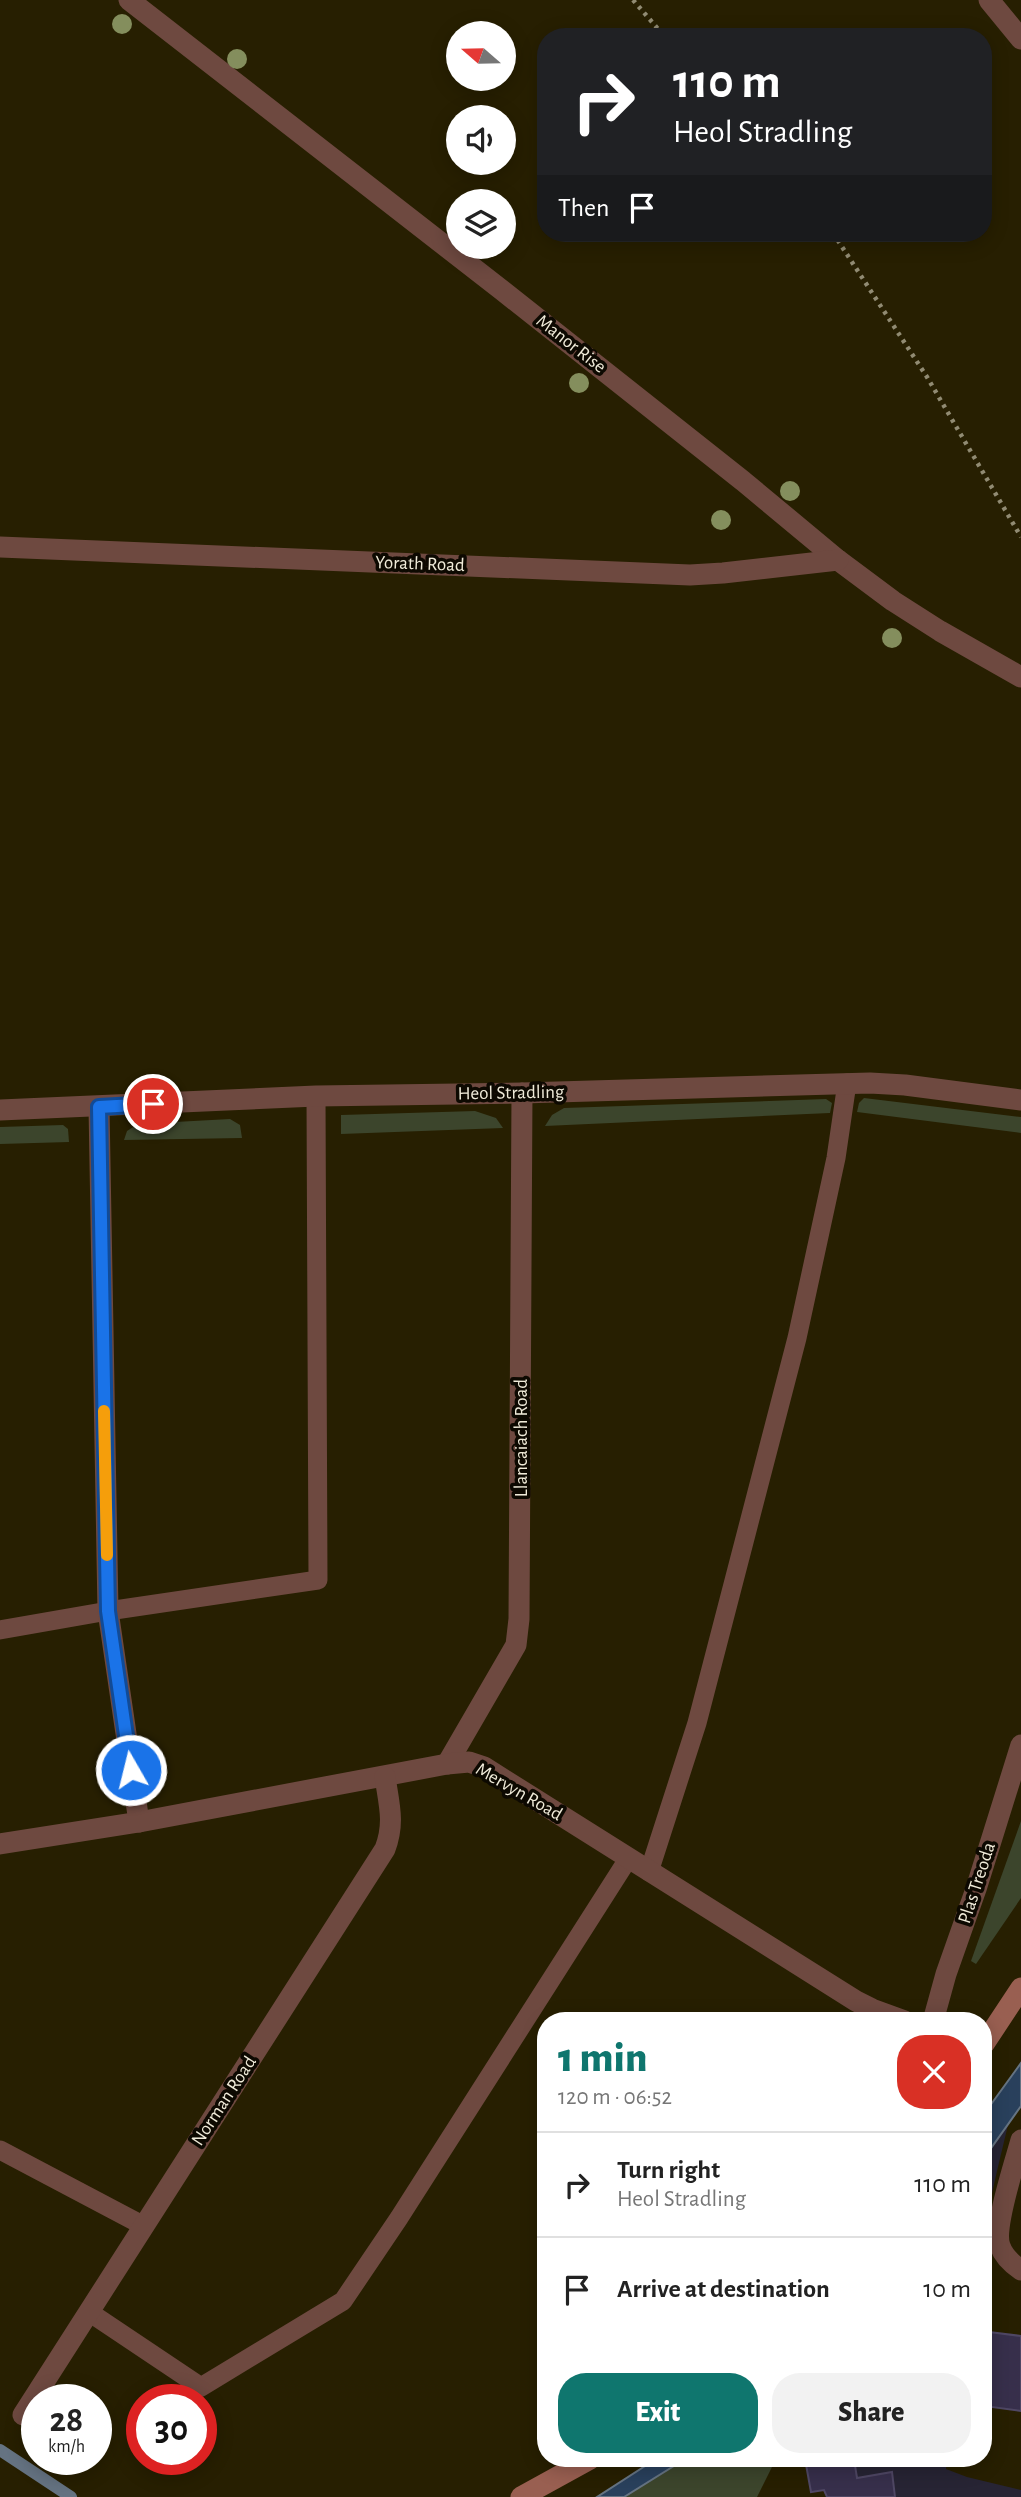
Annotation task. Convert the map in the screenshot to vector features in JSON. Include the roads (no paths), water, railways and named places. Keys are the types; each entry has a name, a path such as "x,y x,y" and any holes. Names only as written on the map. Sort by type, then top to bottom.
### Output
{"street":[{"name":"Manor Rise","path":"128,0 733,472 838,560 893,601 1021,677"},
{"path":"989,0 1021,39"},
{"name":"Yorath Road","path":"0,547 690,575 838,560"},
{"name":"Heol Stradling","path":"0,1110 316,1096 847,1083 905,1085 1021,1100"},
{"name":"Llancaiach Road","path":"447,1764 516,1645 519,1619 522,1093"},
{"path":"99,1107 108,1611 139,1822"},
{"name":"Plas Treoda","path":"935,2012 1021,1745"},
{"name":"Mervyn Road","path":"0,1844 139,1822 469,1762 484,1767 856,2001 880,2012"},
{"name":"Norman Road","path":"43,2384 384,1849 391,1833 385,1777"},
{"path":"992,2032 1021,1988"},
{"path":"1021,2140 1001,2216 999,2245 1010,2263 1021,2270"},
{"path":"521,2497 575,2467"}],"lane":[{"path":"649,1872 697,1723 797,1338 836,1158 847,1083"},
{"path":"0,1630 318,1580 316,1096"},
{"path":"89,2312 201,2387 344,2301 628,1859"},
{"path":"0,2150 144,2226"}],"water":[{"path":"1021,2063 1021,2106 992,2147 992,2103"},
{"path":"644,2467 672,2467 624,2497 597,2497"}],"waterway":[{"path":"0,2450 71,2497"}]}
